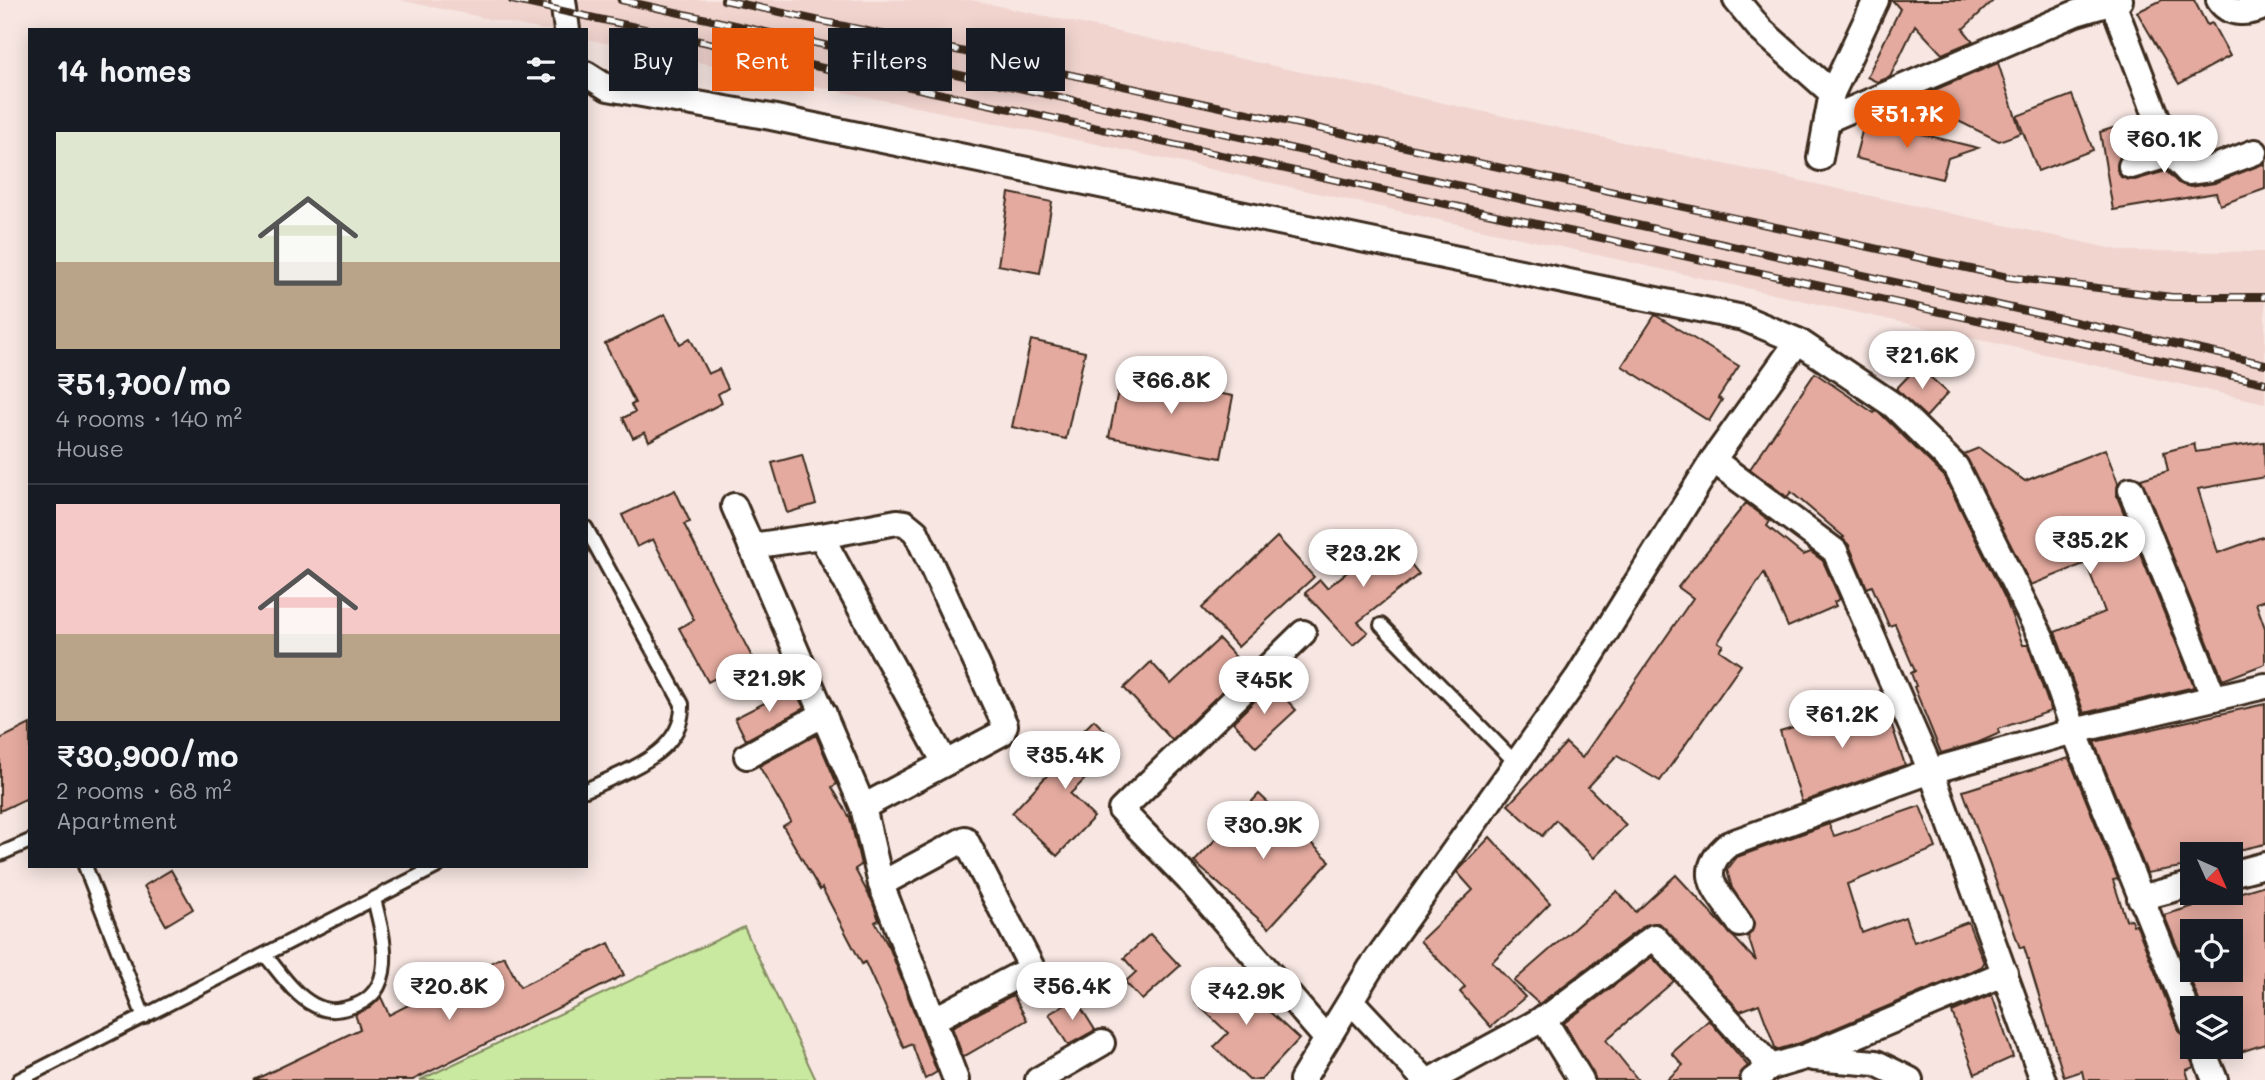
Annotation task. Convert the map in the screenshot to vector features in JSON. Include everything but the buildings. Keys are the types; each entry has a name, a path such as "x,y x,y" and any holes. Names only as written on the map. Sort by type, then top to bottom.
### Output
{"street":[{"path":"563,0 567,28"},
{"path":"1736,0 1761,30 1832,93"},
{"path":"1820,158 1832,93 1876,0"},
{"path":"2219,0 2223,6 2241,13 2265,6"},
{"path":"1827,120 2077,7 2117,1 2171,154 2188,172 2210,169 2255,152"},
{"path":"588,75 608,88 771,117 1743,318 1798,341 1893,405 1956,467 2042,639 2074,731 2181,996"},
{"path":"2131,166 2171,154"},
{"path":"1302,1080 1325,1037 1377,958 1578,677 1713,460 1798,341"},
{"path":"1713,460 1835,551 1931,771 2043,1080"},
{"path":"2131,490 2214,698"},
{"path":"734,506 863,807 881,884 956,1080"},
{"path":"751,546 897,522 905,523 916,532 1005,724 1002,733 863,807"},
{"path":"821,536 945,763"},
{"path":"1303,633 1121,810 1188,879 1325,1037"},
{"path":"1740,924 1711,878 1709,867 1715,855 1728,844 1931,771 2074,731 2265,686"},
{"path":"747,756 824,714"},
{"path":"881,884 965,839 1032,968 933,1020"},
{"path":"2244,871 2265,865"},
{"path":"2140,898 2180,887"},
{"path":"1431,1080 1544,1018 1654,937 1762,1073 1805,1058 2005,973"},
{"path":"1351,1001 1425,1080"},
{"path":"1544,1018 1581,1080"},
{"path":"1038,1080 1102,1043"},
{"path":"1805,1058 1877,1063 1910,1080"},
{"path":"2206,1059 2215,1080"}],"lane":[{"path":"588,532 682,704 682,719 673,740 654,755 588,789"},
{"path":"1381,625 1516,763"},
{"path":"0,854 28,842"},
{"path":"86,868 144,1017"},
{"path":"19,1080 434,868"},
{"path":"265,955 313,1004 333,1012 356,1005 374,992 384,971 386,943 374,899"}],"shaded area":[{"path":"399,0 971,0 2123,251 2265,252 2265,403 1092,143 839,91 952,91 952,28 828,28 828,89 814,86 814,28 712,28 712,65 698,62 698,28 609,28 609,44 588,39 588,28 533,28"}],"green space":[{"path":"744,927 816,1080 420,1080"}],"railway":[{"path":"512,0 2265,383"},
{"path":"621,0 2265,364"},
{"path":"724,0 2008,277 2172,297 2265,297"}]}
